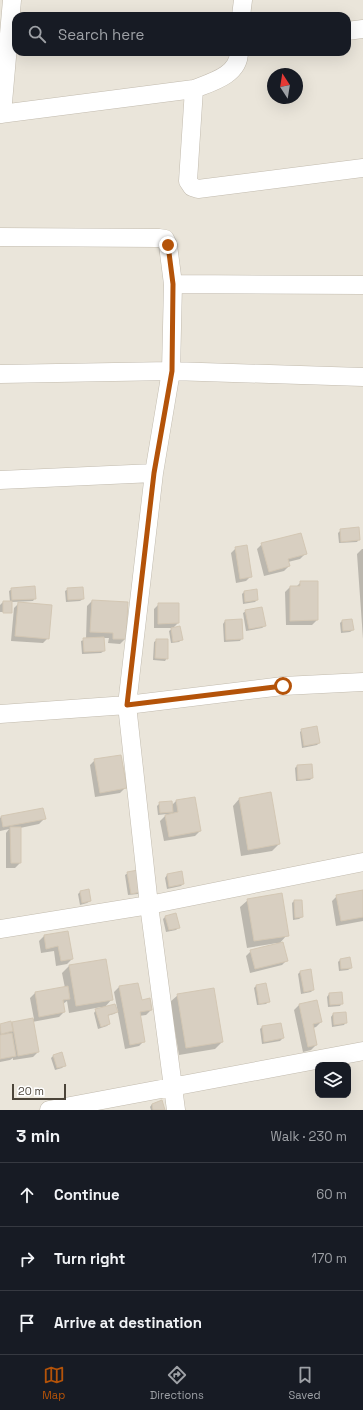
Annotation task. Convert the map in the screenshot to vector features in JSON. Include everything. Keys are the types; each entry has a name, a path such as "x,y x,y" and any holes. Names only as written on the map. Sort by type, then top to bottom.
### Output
{"street":[{"path":"12,0 1,114 194,89 221,78 234,69 239,56"},
{"path":"241,12 242,0"},
{"path":"351,30 363,29"},
{"path":"194,89 188,181 192,187 198,189 363,168"},
{"path":"0,237 165,239 168,245 173,284 172,371 154,473 127,705 149,904 176,1110"},
{"path":"173,284 363,285"},
{"path":"0,374 172,371 363,377"},
{"path":"0,480 154,473"},
{"path":"0,714 127,705 283,686 363,682"},
{"path":"0,929 149,904 363,862"},
{"path":"49,1110 363,1051"}],"shaded area":[{"path":"0,0 363,0 363,1110 0,1110"}],"building":[{"path":"359,527 360,540 341,542 340,529"},
{"path":"301,533 307,554 288,559 290,566 269,572 261,543"},
{"path":"247,545 252,577 240,579 235,547"},
{"path":"300,581 318,581 318,620 290,621 290,586 300,586"},
{"path":"35,586 36,599 12,600 11,588"},
{"path":"83,587 84,599 68,600 67,588"},
{"path":"257,589 258,600 245,602 244,591"},
{"path":"92,600 128,602 126,639 113,639 113,633 90,632"},
{"path":"3,601 12,601 12,613 3,613"},
{"path":"18,602 52,605 49,639 15,636"},
{"path":"158,603 179,603 179,623 158,624"},
{"path":"262,607 266,626 249,629 245,610"},
{"path":"242,619 243,639 226,640 225,620"},
{"path":"352,619 354,630 343,631 342,620"},
{"path":"180,626 183,640 173,642 171,628"},
{"path":"104,637 105,651 84,652 83,638"},
{"path":"156,639 168,639 168,659 155,658"},
{"path":"317,726 320,743 304,746 301,729"},
{"path":"121,755 127,788 100,793 94,759"},
{"path":"312,764 313,778 298,780 297,765"},
{"path":"271,792 280,844 248,850 239,798"},
{"path":"195,797 201,831 169,837 165,815 178,812 176,800"},
{"path":"172,801 173,812 160,813 159,802"},
{"path":"43,808 46,819 3,827 1,816"},
{"path":"10,827 21,827 21,863 11,863"},
{"path":"138,870 141,892 131,894 127,872"},
{"path":"182,871 184,884 169,887 167,874"},
{"path":"89,889 91,901 82,903 80,891"},
{"path":"363,890 363,917 341,921 336,895"},
{"path":"282,893 289,936 254,941 247,899"},
{"path":"294,900 302,900 303,917 295,918"},
{"path":"176,913 180,928 169,930 165,916"},
{"path":"68,931 73,959 61,961 58,946 46,949 44,935"},
{"path":"283,942 288,961 255,969 250,950"},
{"path":"350,957 352,968 341,969 340,959"},
{"path":"106,959 113,1000 76,1006 69,965"},
{"path":"311,969 314,990 304,992 300,971"},
{"path":"138,983 142,1000 150,998 152,1010 140,1012 145,1042 130,1045 119,986"},
{"path":"266,983 270,1002 259,1004 256,985"},
{"path":"68,986 70,999 63,1000 65,1012 39,1017 35,992"},
{"path":"214,988 223,1042 186,1048 177,994"},
{"path":"342,992 343,1004 330,1005 329,993"},
{"path":"317,1000 322,1022 313,1024 317,1045 308,1047 299,1004"},
{"path":"115,1004 118,1012 108,1015 110,1024 101,1027 95,1009"},
{"path":"346,1012 347,1023 334,1025 333,1013"},
{"path":"33,1018 39,1052 18,1056 12,1022"},
{"path":"11,1021 13,1031 1,1034 0,1024"},
{"path":"281,1023 284,1038 264,1042 262,1026"},
{"path":"12,1033 16,1056 0,1059 0,1035"},
{"path":"62,1052 66,1066 57,1068 53,1055"},
{"path":"162,1100 165,1110 153,1110 152,1104"}],"route":[{"path":"168,245 173,284 172,371 154,473 127,705 283,686"}]}
